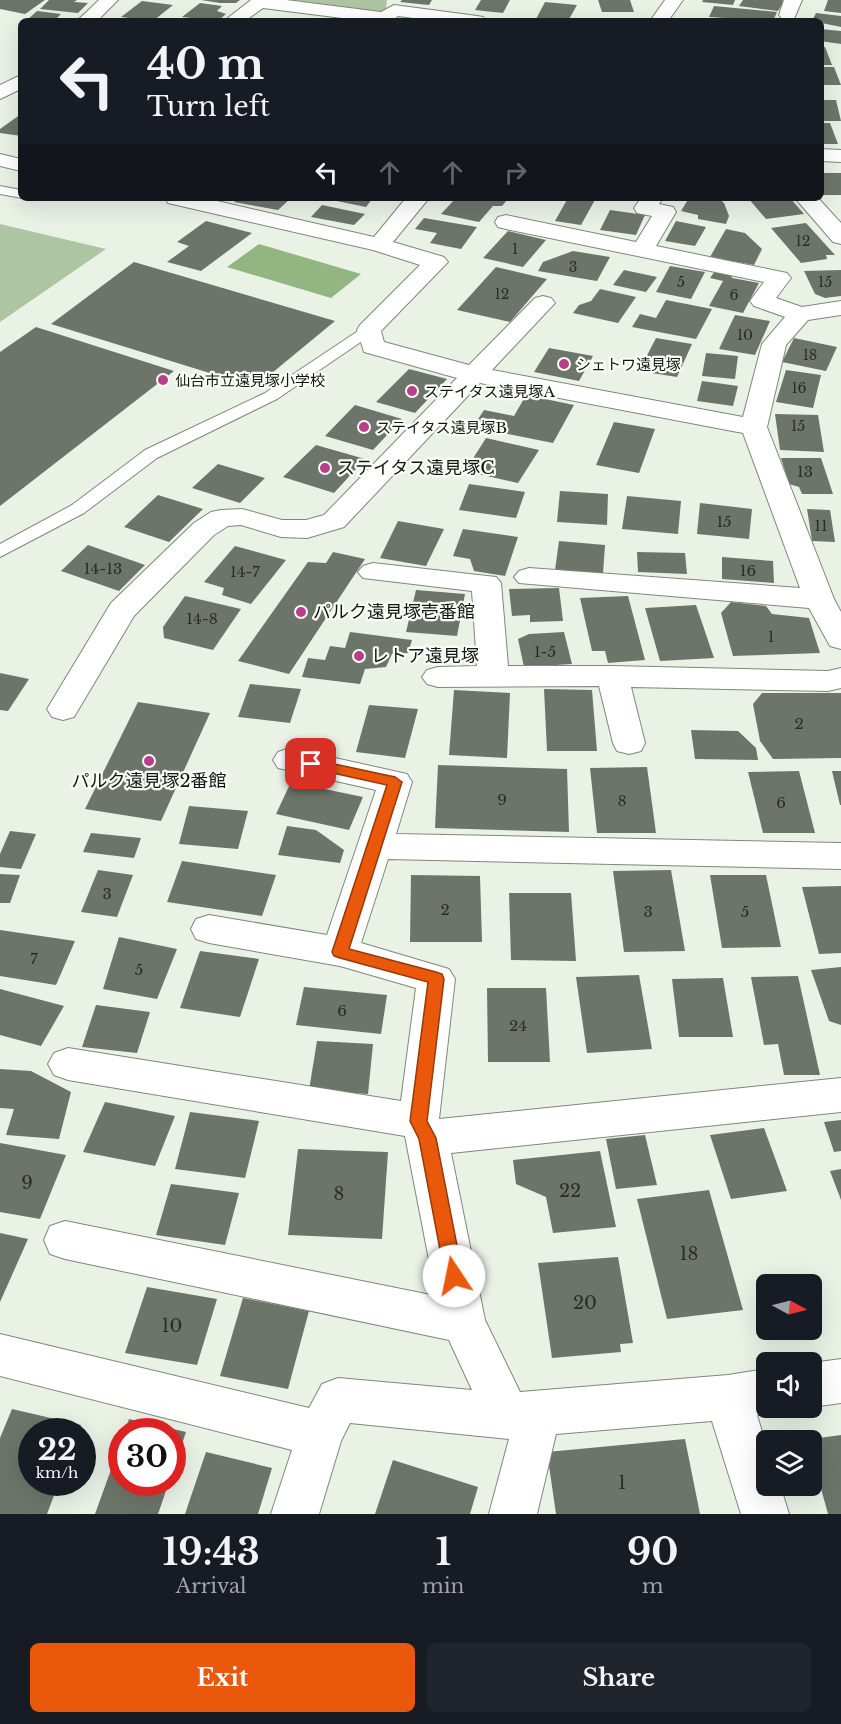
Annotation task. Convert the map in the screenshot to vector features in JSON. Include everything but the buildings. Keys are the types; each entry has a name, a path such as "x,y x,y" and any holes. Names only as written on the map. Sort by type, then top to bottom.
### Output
{"street":[{"path":"89,18 110,0"},
{"path":"438,15 448,0"},
{"path":"237,18 260,2 369,18"},
{"path":"661,18 672,2 684,18"},
{"path":"385,18 394,10 458,18"},
{"path":"0,93 18,83"},
{"path":"824,155 841,156"},
{"path":"0,160 18,164"},
{"path":"191,201 379,245 436,262 369,330 373,347 476,375 754,427"},
{"path":"379,245 416,201"},
{"path":"642,250 665,212 645,208 650,201"},
{"path":"809,201 841,237"},
{"path":"507,222 779,278 762,301 800,314 841,308"},
{"path":"63,709 122,610 204,530 221,518 242,517 281,528 307,529 334,521 543,303"},
{"path":"800,314 774,344 754,427 819,599 841,639"},
{"path":"373,572 486,583 493,676"},
{"path":"529,577 819,599"},
{"path":"612,676 629,744"},
{"path":"438,677 612,676 828,681 841,678"},
{"path":"290,760 395,782 340,952"},
{"path":"376,846 841,856"},
{"path":"209,929 340,952 436,979 423,1130 463,1322 507,1416"},
{"path":"68,1064 423,1130 841,1095"},
{"path":"65,1240 463,1322"},
{"path":"0,1355 320,1434"},
{"path":"822,1384 841,1381"},
{"path":"507,1416 747,1394 765,1514"},
{"path":"295,1514 320,1434 338,1400 507,1416 537,1423 513,1514"}],"lane":[{"path":"0,190 18,193"},
{"path":"0,551 78,509 151,454 271,396 369,330"}],"shaded area":[{"path":"288,0 387,0 386,9 383,11 355,10"},
{"path":"0,224 106,249 0,322"},
{"path":"259,244 361,274 331,298 227,267"}],"place":[{"name":"シェトワ遠見塚","path":"564,364"},
{"name":"仙台市立遠見塚小学校","path":"163,380"},
{"name":"ステイタス遠見塚A","path":"412,391"},
{"name":"ステイタス遠見塚B","path":"364,427"},
{"name":"ステイタス遠見塚C","path":"325,468"},
{"name":"パルク遠見塚壱番館","path":"301,612"},
{"name":"レトア遠見塚","path":"359,656"},
{"name":"パルク遠見塚2番館","path":"149,761"}],"route":[{"path":"311,764 395,782 340,952 436,979 418,1121 428,1138 454,1276"}]}
